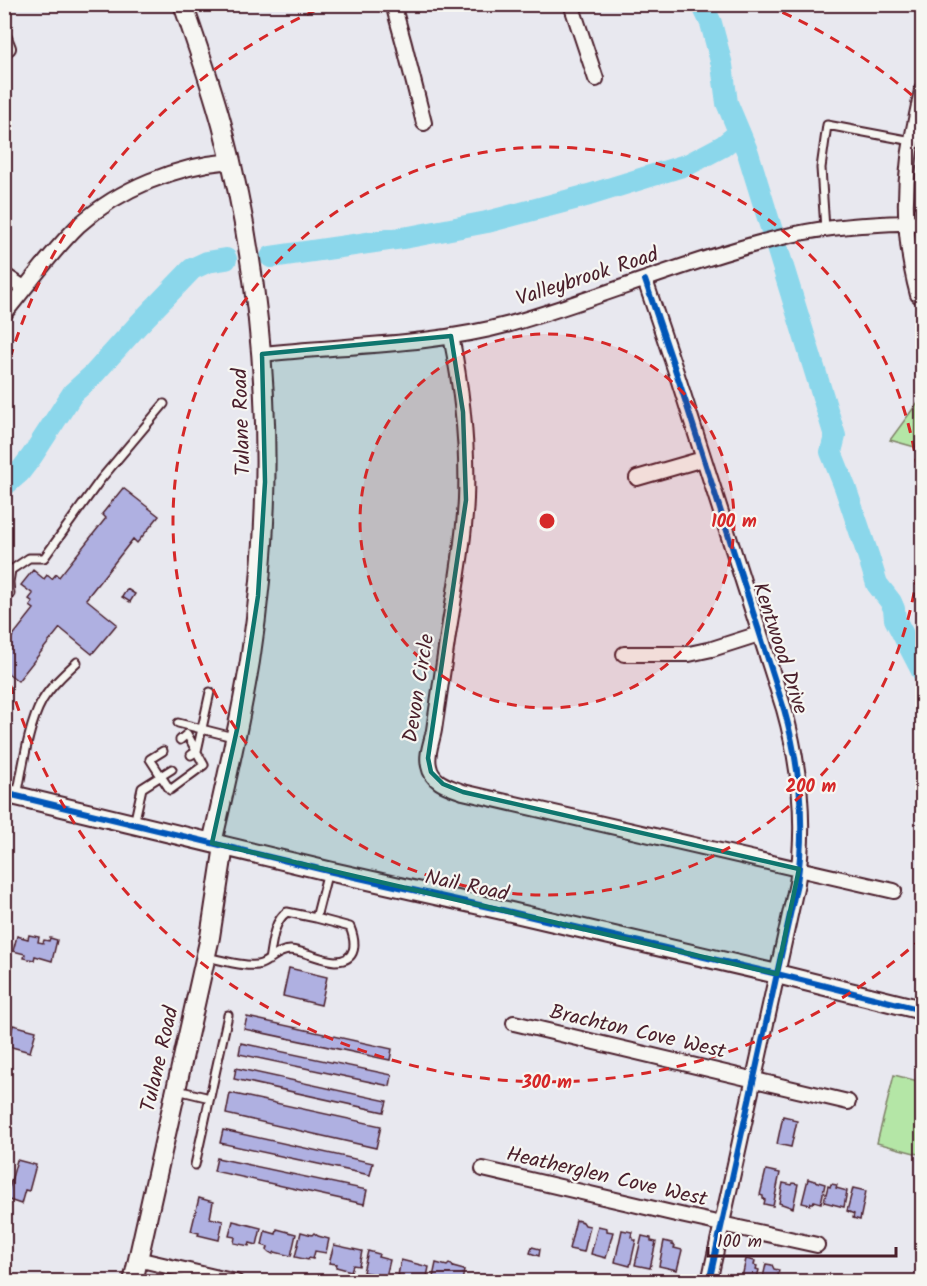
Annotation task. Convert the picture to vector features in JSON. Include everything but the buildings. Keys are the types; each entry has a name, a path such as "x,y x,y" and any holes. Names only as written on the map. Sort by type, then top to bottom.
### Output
{"street":[{"name":"Tulane Road","path":"133,1281 210,938 218,844 250,660 263,537 266,430 262,354 253,277 231,161 206,71 183,4"},
{"path":"393,4 424,123"},
{"path":"571,4 596,79"},
{"path":"918,295 911,265 907,223 909,158 922,90"},
{"path":"4,314 71,233 112,201 143,184 165,176 231,161"},
{"name":"Valleybrook Road","path":"262,354 451,336 508,324 745,247 793,234 877,224 922,222"},
{"path":"4,274 24,288"},
{"name":"Kentwood Drive","path":"645,280 784,709 797,766 802,816 799,869 709,1281"},
{"name":"Devon Circle","path":"451,336 463,412 466,500 452,609 428,758 433,776 443,784 463,792 894,891"},
{"path":"637,478 703,459"},
{"path":"624,654 689,654 759,634"},
{"name":"Nail Road","path":"9,796 777,974 922,1010"},
{"name":"Brachton Cove West","path":"514,1023 848,1102"},
{"name":"Heatherglen Cove West","path":"483,1169 817,1245"},
{"path":"137,1259 237,1281"}],"lane":[{"path":"825,229 821,168 827,125 912,141"},
{"path":"4,601 10,594 11,570 29,558 44,558 101,479 164,404"},
{"path":"9,796 42,701 56,681 77,662"},
{"path":"194,753 210,692"},
{"path":"177,723 236,738"},
{"path":"163,752 150,759 170,790 204,765 194,753 187,734 180,740"},
{"path":"134,824 142,788 172,769"},
{"path":"316,918 328,871"},
{"path":"206,957 259,966 269,960 277,954 288,950 336,961 348,958 354,951 354,939 350,927 287,912 281,916 276,928 269,960"},
{"path":"195,1165 228,1015"},
{"path":"175,1090 210,1098"}],"highlighted area":[{"path":"451,336 463,412 466,500 428,758 431,772 443,784 463,792 799,869 777,974 212,843 238,725 258,596 265,482 262,354"}],"green space":[{"path":"922,397 922,449 890,440 918,402"},
{"path":"894,1075 922,1082 922,1155 877,1143"}],"waterway":[{"path":"702,4 711,23 722,65 727,103 748,153 835,436 831,452 877,584 891,602 895,619 922,671"},
{"path":"271,257 409,237 487,222 589,195 689,164 723,146 739,133"},
{"path":"4,486 19,473 32,456 73,393 93,375 192,269 207,262 226,259"}],"cycle path":[{"path":"645,280 784,709 790,730 800,795 801,839 797,883 709,1282"},
{"path":"4,793 922,1010"}]}
